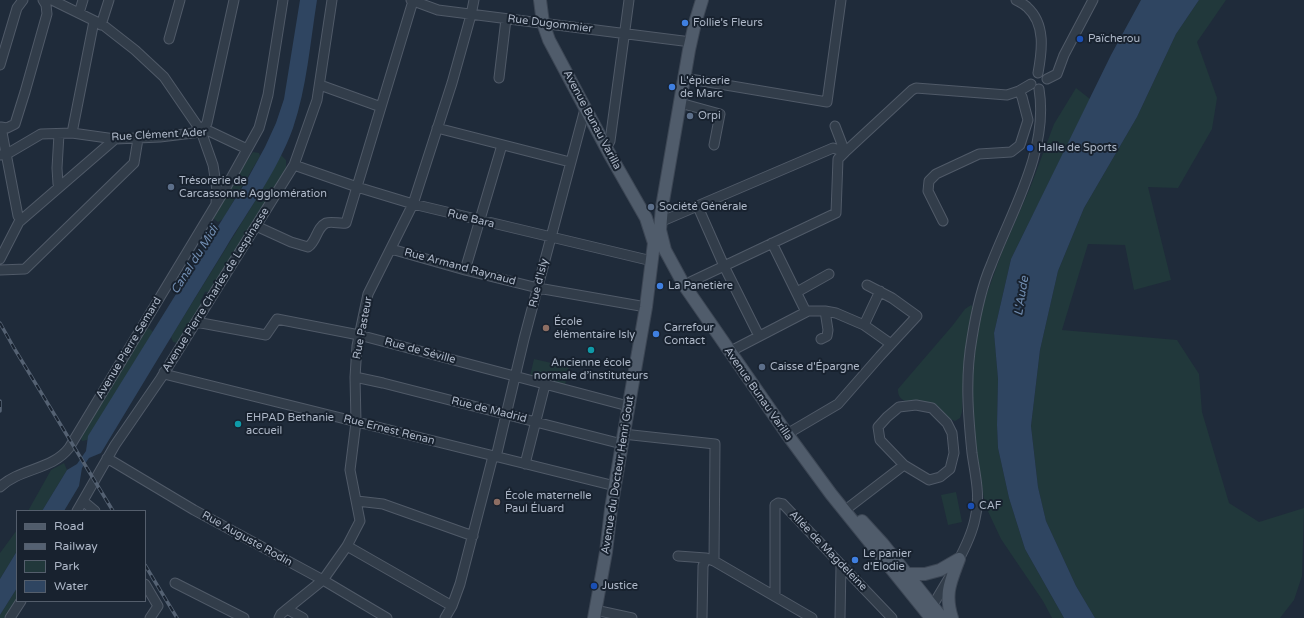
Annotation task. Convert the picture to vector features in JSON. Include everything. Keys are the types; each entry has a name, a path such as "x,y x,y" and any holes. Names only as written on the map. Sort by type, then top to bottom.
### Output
{"main road":[{"name":"Avenue Bunau Varilla","path":"540,0 543,23 549,40 606,148 662,249 684,285 729,352 831,494 883,544 907,574 929,614"},
{"path":"652,262 662,249 660,219 684,78 696,18 702,0"},
{"path":"646,218 660,219"},
{"name":"Avenue Bunau Varilla","path":"652,262 662,249"},
{"name":"Avenue du Docteur Henri Gout","path":"595,614 606,552 622,439 646,307 652,262"},
{"name":"Avenue Bunau Varilla","path":"846,509 929,614 942,618"},
{"path":"907,574 925,574 940,570 959,559"},
{"path":"952,618 948,590 959,559"}],"street":[{"path":"0,65 17,8 23,0"},
{"path":"18,216 3,154 0,127 8,128 15,124 47,14 46,6 43,0"},
{"path":"52,0 98,23 135,50 164,77 201,132 213,165 217,190 216,203"},
{"path":"79,13 83,0"},
{"path":"72,133 98,23 109,0"},
{"path":"169,39 180,0"},
{"path":"201,132 207,123 234,0"},
{"name":"Avenue Pierre Semard","path":"0,487 16,475 58,459 70,448 260,128 268,95 283,0"},
{"name":"Avenue Pierre Charles de Lespinasse","path":"78,510 107,458 196,322 294,165 317,100 332,0"},
{"path":"256,226 291,242 308,247 311,245 320,228 326,223 346,223 412,0"},
{"name":"Rue Dugommier","path":"412,0 438,10 471,15 691,42"},
{"name":"Rue Pasteur","path":"279,618 281,614 323,580 347,546 360,521 350,470 356,422 355,377 359,335 368,294 392,249 413,204 452,83 474,0"},
{"path":"606,148 610,141 629,0"},
{"path":"684,78 827,102 841,0"},
{"path":"1016,0 1027,6 1035,17 1040,29 1042,45 1038,73"},
{"path":"1047,79 1057,74 1071,41 1093,0"},
{"path":"499,78 506,19"},
{"path":"1038,73 1044,74 1047,79 1046,85 1042,89 1034,88 1031,84 1031,77 1038,73"},
{"path":"684,285 836,213 838,159 912,90 916,88 1007,95 1019,91 1031,84"},
{"path":"320,85 381,107"},
{"path":"929,614 959,559 976,519 978,488 972,454 967,401 972,339 980,297 990,267 1028,177 1038,138 1041,113 1039,89"},
{"path":"943,221 928,191 930,181 936,174 979,154 1011,152 1020,145 1028,120 1019,91"},
{"path":"680,103 720,114 714,145"},
{"name":"Rue d'Isly","path":"445,618 452,606 460,584 506,415 550,238 585,109"},
{"path":"835,126 845,152"},
{"path":"437,128 570,162"},
{"name":"Rue Clément Ader","path":"3,154 41,134 72,133 115,139 160,137 209,131 247,149"},
{"path":"58,184 57,168 59,134"},
{"path":"0,270 25,269 134,163 138,138"},
{"path":"0,258 19,222 115,139"},
{"path":"465,270 502,144"},
{"path":"660,219 698,207 833,148 845,152"},
{"name":"Rue Bara","path":"294,165 357,188 413,204 652,262"},
{"path":"698,207 724,266 760,336"},
{"path":"772,244 806,312"},
{"name":"Rue Armand Raynaud","path":"392,249 465,270 538,288 646,307"},
{"path":"797,292 829,274"},
{"path":"787,434 838,404 917,316 892,298 867,285"},
{"path":"864,325 880,292"},
{"path":"729,352 806,312 824,311 836,313 864,325 891,344"},
{"path":"821,339 827,336 828,330 824,311"},
{"name":"Rue de Séville","path":"196,322 266,335 277,319 359,335 628,406"},
{"name":"Rue Ernest Renan","path":"164,372 168,375 615,486"},
{"name":"Rue de Madrid","path":"355,377 390,384 536,422 622,439 715,444 710,560"},
{"path":"525,464 545,385"},
{"path":"916,405 932,408 947,423 952,433 954,453 950,469 940,477 929,480 904,465 880,440 878,427 887,417 900,407 916,405"},
{"name":"Rue Auguste Rodin","path":"107,458 194,510 323,580 387,618"},
{"path":"846,509 904,465"},
{"path":"83,501 94,510"},
{"path":"357,501 383,504 473,536"},
{"name":"Allée de Magdeleine","path":"775,596 775,505 778,503 783,504 892,618"},
{"path":"347,546 452,606"},
{"path":"678,556 710,560 811,618"},
{"path":"702,618 703,566 710,560"},
{"path":"840,618 841,565"},
{"path":"175,583 244,618"},
{"path":"146,586 158,606 150,618"},
{"path":"10,618 20,602"},
{"path":"221,618 225,609"},
{"path":"287,609 303,618"},
{"path":"595,614 632,618"}],"green space":[{"path":"1199,0 1226,0 1197,42 1217,98 1212,129 1178,188 1148,187 1171,280 1134,290 1125,245 1088,244 1062,330 1177,340 1199,374 1202,412 1229,503 1259,522 1304,508 1302,576 1294,600 1280,618 1095,618 1076,586 1046,521 1038,487 1031,426 1040,350 1058,271 1084,208 1137,117 1176,34"},
{"path":"1076,88 1090,99 1011,259 994,333 998,379 998,448 1009,498 1025,549 1064,618 1052,618 1043,601 1001,539 985,505 974,434 970,383 978,318 1002,252 1030,188 1054,124"},
{"path":"253,152 259,153 260,156 223,219 218,222 210,216"},
{"path":"281,155 286,160 286,170 214,291 205,292 200,302 203,307 178,343 173,342 171,337 262,190"},
{"path":"971,305 973,307 964,361 962,412 960,418 955,421 952,420 932,403 911,402 901,399 898,389 965,309"},
{"path":"149,328 153,332 87,440 82,441 80,436 106,397 143,332"},
{"path":"534,359 569,367 565,385 530,376"},
{"path":"64,463 67,470 43,510 29,510 51,470"},
{"path":"956,492 962,522 948,525 941,495"},
{"path":"16,531 16,553 0,579 0,553"},
{"path":"16,590 16,602 8,618 0,618 0,615"}],"water":[{"path":"300,0 317,0 302,97 293,128 271,175 101,453 89,458 82,468 79,486 65,510 43,510 67,470 77,464 86,451 88,436 248,178 276,123 284,99"},
{"name":"L'Aude","path":"1141,0 1199,0 1176,34 1137,117 1084,208 1058,271 1040,350 1031,426 1038,487 1046,521 1076,586 1095,618 1064,618 1025,549 1009,498 998,448 998,379 994,333 1011,259 1111,55"},
{"path":"16,553 16,590 0,615 0,579"}],"railway":[{"path":"0,323 112,510"},
{"path":"0,401 0,411"},
{"path":"146,567 177,618"}],"place":[{"name":"Follie's Fleurs","path":"685,23"},
{"name":"Païcherou","path":"1080,39"},
{"name":"L'épicerie de Marc","path":"672,87"},
{"name":"Orpi","path":"690,116"},
{"name":"Halle de Sports","path":"1030,148"},
{"name":"Trésorerie de Carcassonne Agglomération","path":"171,187"},
{"name":"Société Générale","path":"651,207"},
{"name":"La Panetière","path":"660,286"},
{"name":"École élémentaire Isly","path":"546,328"},
{"name":"Carrefour Contact","path":"656,334"},
{"name":"Ancienne école normale d’instituteurs","path":"591,350"},
{"name":"Caisse d'Épargne","path":"762,367"},
{"name":"EHPAD Bethanie accueil","path":"238,424"},
{"name":"École maternelle Paul Éluard","path":"497,502"},
{"name":"CAF","path":"971,506"},
{"name":"Le panier d'Elodie","path":"855,560"},
{"name":"Justice","path":"594,586"}],"water label":[{"name":"Canal du Midi","path":"195,260"}]}
